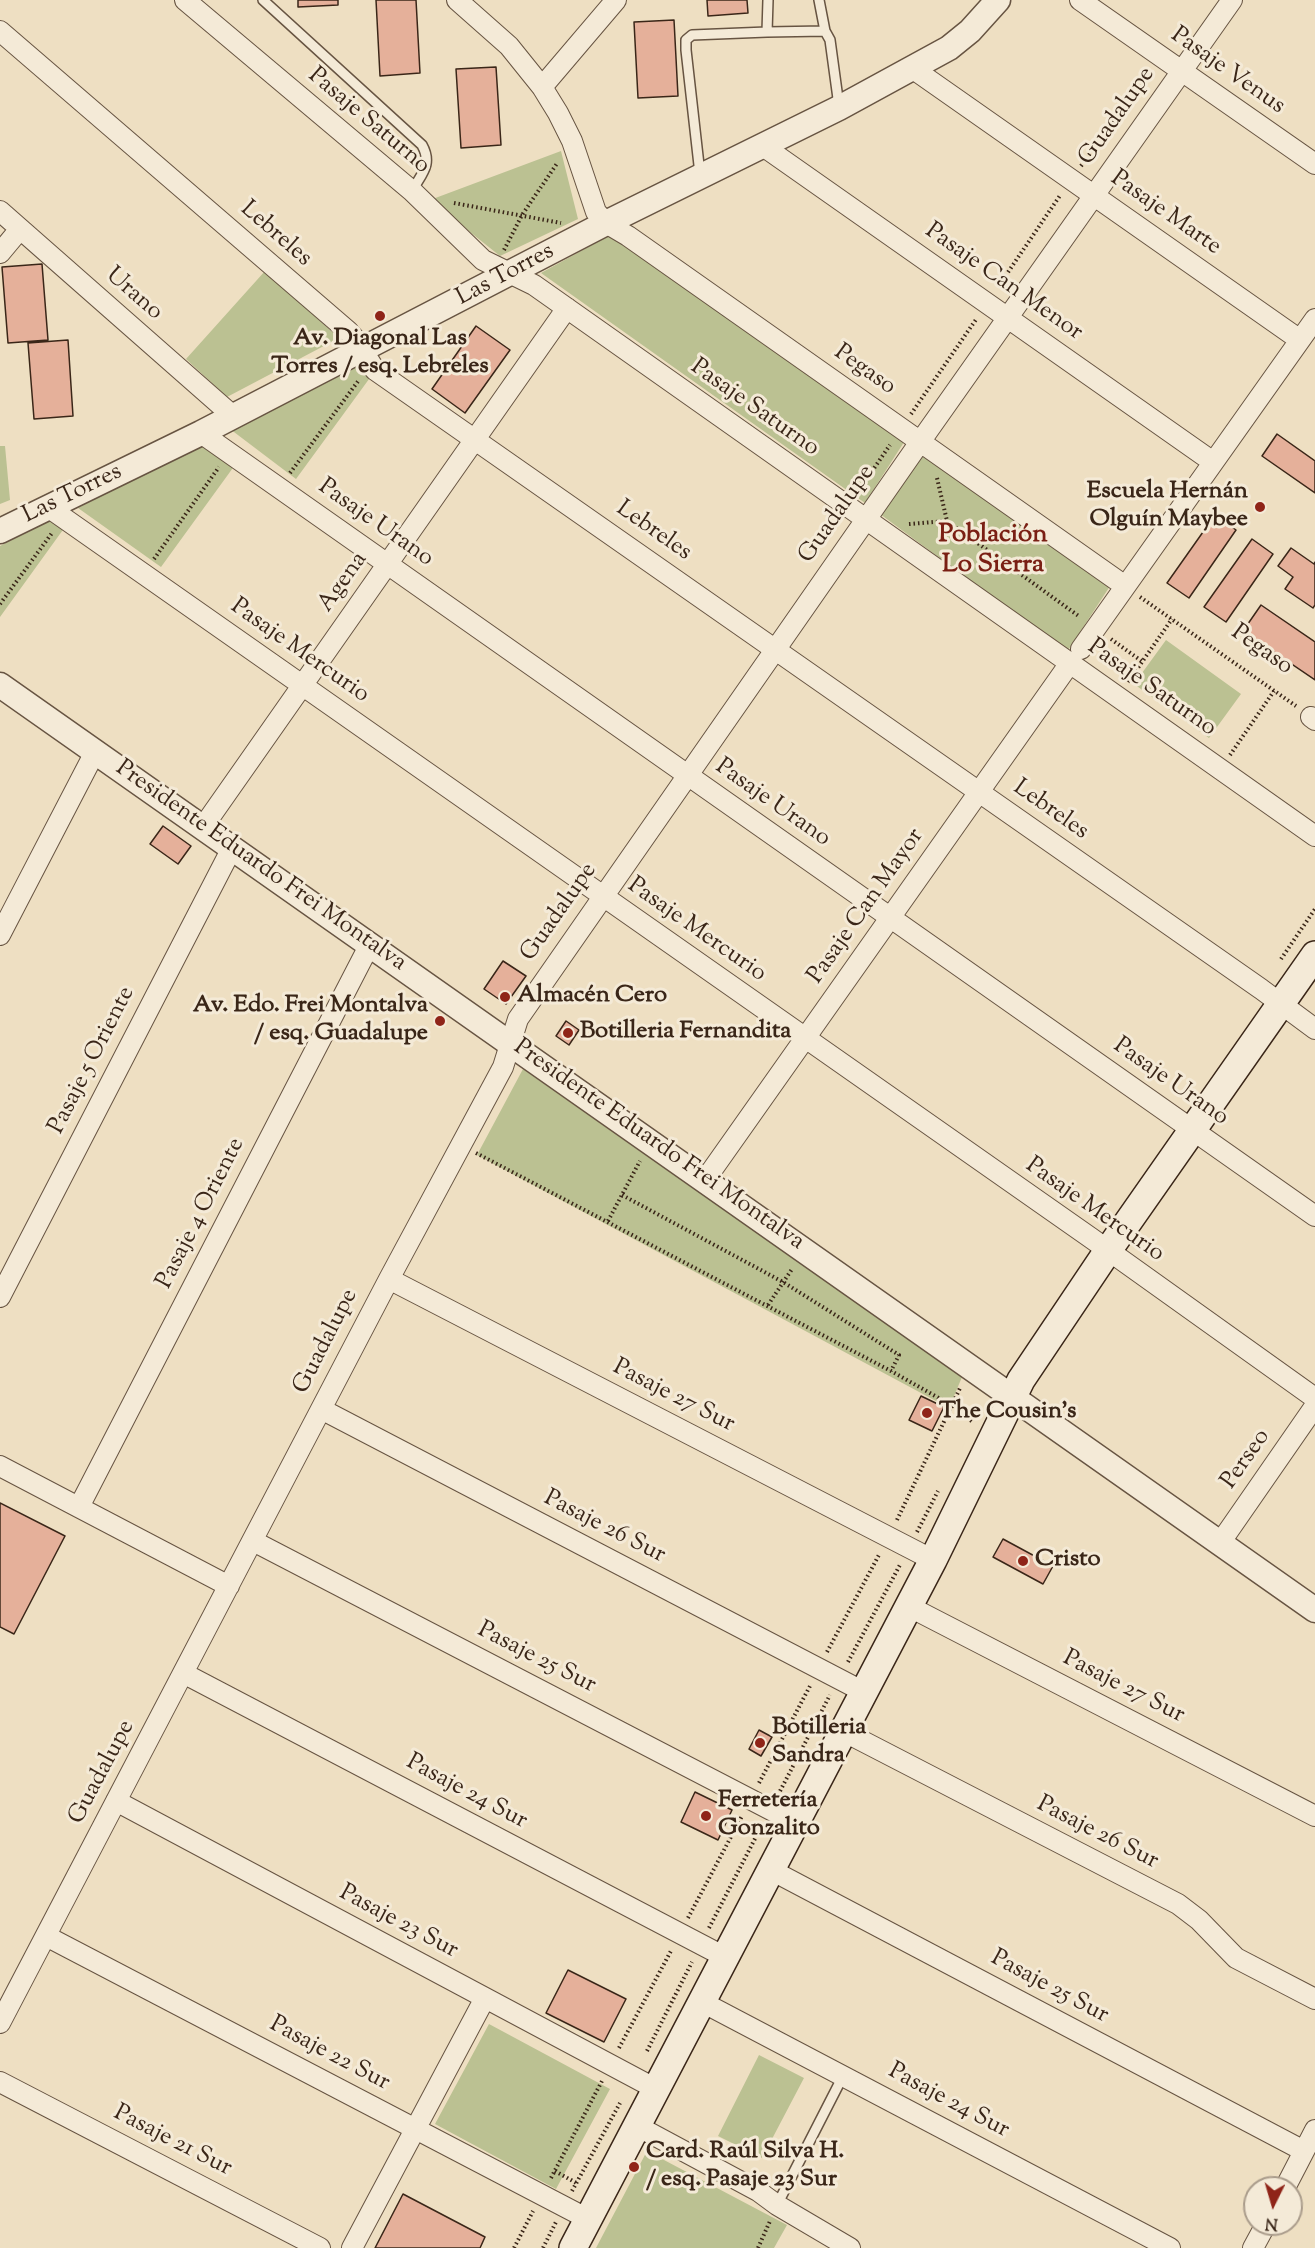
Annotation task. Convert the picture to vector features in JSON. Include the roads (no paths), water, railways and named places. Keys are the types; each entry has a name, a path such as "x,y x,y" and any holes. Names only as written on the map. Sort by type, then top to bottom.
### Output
{"main road":[{"path":"573,2248 933,1560 1012,1396 1107,1252 1315,955"}],"street":[{"name":"Pasaje Saturno","path":"185,0 412,191 483,260 534,285 872,523 1076,656 1118,697 1315,836"},
{"name":"Pegaso","path":"457,0 509,46 542,87 572,141 600,226 628,236 1125,586"},
{"path":"542,87 616,0"},
{"name":"Las Torres","path":"0,531 55,512 233,416 366,358 503,270 700,178 839,108 936,56 959,40 998,0"},
{"name":"Pasaje Venus","path":"1080,0 1315,164"},
{"name":"Guadalupe","path":"0,2023 389,1279 503,1067 518,1018 775,649 872,523 926,446 1008,318 1232,0"},
{"name":"Lebreles","path":"0,31 348,331 366,358 476,439 1315,1029"},
{"name":"Pasaje Marte","path":"912,68 1300,340"},
{"name":"Pasaje Can Menor","path":"763,146 1213,462"},
{"name":"Urano","path":"0,211 233,416"},
{"path":"0,253 21,229"},
{"name":"Agena","path":"203,827 567,308"},
{"name":"Pasaje Can Mayor","path":"705,1180 1315,319"},
{"name":"Pasaje Urano","path":"201,433 1315,1216"},
{"name":"Pasaje Mercurio","path":"55,512 1091,1238 1107,1252 1315,1398"},
{"name":"Presidente Eduardo Frei Montalva","path":"0,685 1315,1610"},
{"path":"0,935 95,752"},
{"name":"Pasaje 5 Oriente","path":"0,1297 232,848"},
{"name":"Pasaje 4 Oriente","path":"79,1507 370,944"},
{"name":"Pasaje 27 Sur","path":"389,1279 933,1560"},
{"name":"Perseo","path":"1220,1543 1315,1406"},
{"name":"Pasaje 26 Sur","path":"321,1409 864,1692"},
{"path":"0,1466 229,1586"},
{"name":"Pasaje 25 Sur","path":"253,1541 796,1823"},
{"name":"Pasaje 27 Sur","path":"908,1606 1315,1816"},
{"name":"Pasaje 24 Sur","path":"183,1673 725,1957"},
{"name":"Pasaje 26 Sur","path":"843,1731 1178,1904 1199,1920 1236,1958 1315,1999"},
{"name":"Pasaje 23 Sur","path":"116,1801 656,2089"},
{"name":"Pasaje 25 Sur","path":"771,1870 1304,2151"},
{"name":"Pasaje 22 Sur","path":"46,1935 588,2219"},
{"path":"352,2248 485,1998"},
{"name":"Pasaje 24 Sur","path":"702,2002 1170,2248"},
{"name":"Pasaje 21 Sur","path":"0,2082 320,2248"},
{"path":"637,2126 758,2192 850,2248"},
{"path":"1291,2176 1315,2130"}],"lane":[{"path":"263,0 422,145 426,152 428,165 412,191"},
{"path":"767,32 768,0"},
{"path":"819,0 825,31 830,40 839,108"},
{"path":"700,178 686,40 692,35 825,31"},
{"path":"777,2205 843,2076"}],"place":[{"name":"Av. Diagonal Las Torres / esq. Lebreles","path":"380,316"},
{"name":"Escuela Hernán Olguín Maybee","path":"1260,507"},
{"name":"Almacén Cero","path":"505,997"},
{"name":"Av. Edo. Frei Montalva / esq. Guadalupe","path":"440,1021"},
{"name":"Botilleria Fernandita","path":"568,1033"},
{"name":"The Cousin's","path":"927,1413"},
{"name":"Cristo","path":"1023,1561"},
{"name":"Botilleria Sandra","path":"760,1743"},
{"name":"Ferretería Gonzalito","path":"706,1816"},
{"name":"Card. Raúl Silva H. / esq. Pasaje 23 Sur","path":"634,2167"}],"district":[{"name":"Población Lo Sierra","path":"993,552"}]}
